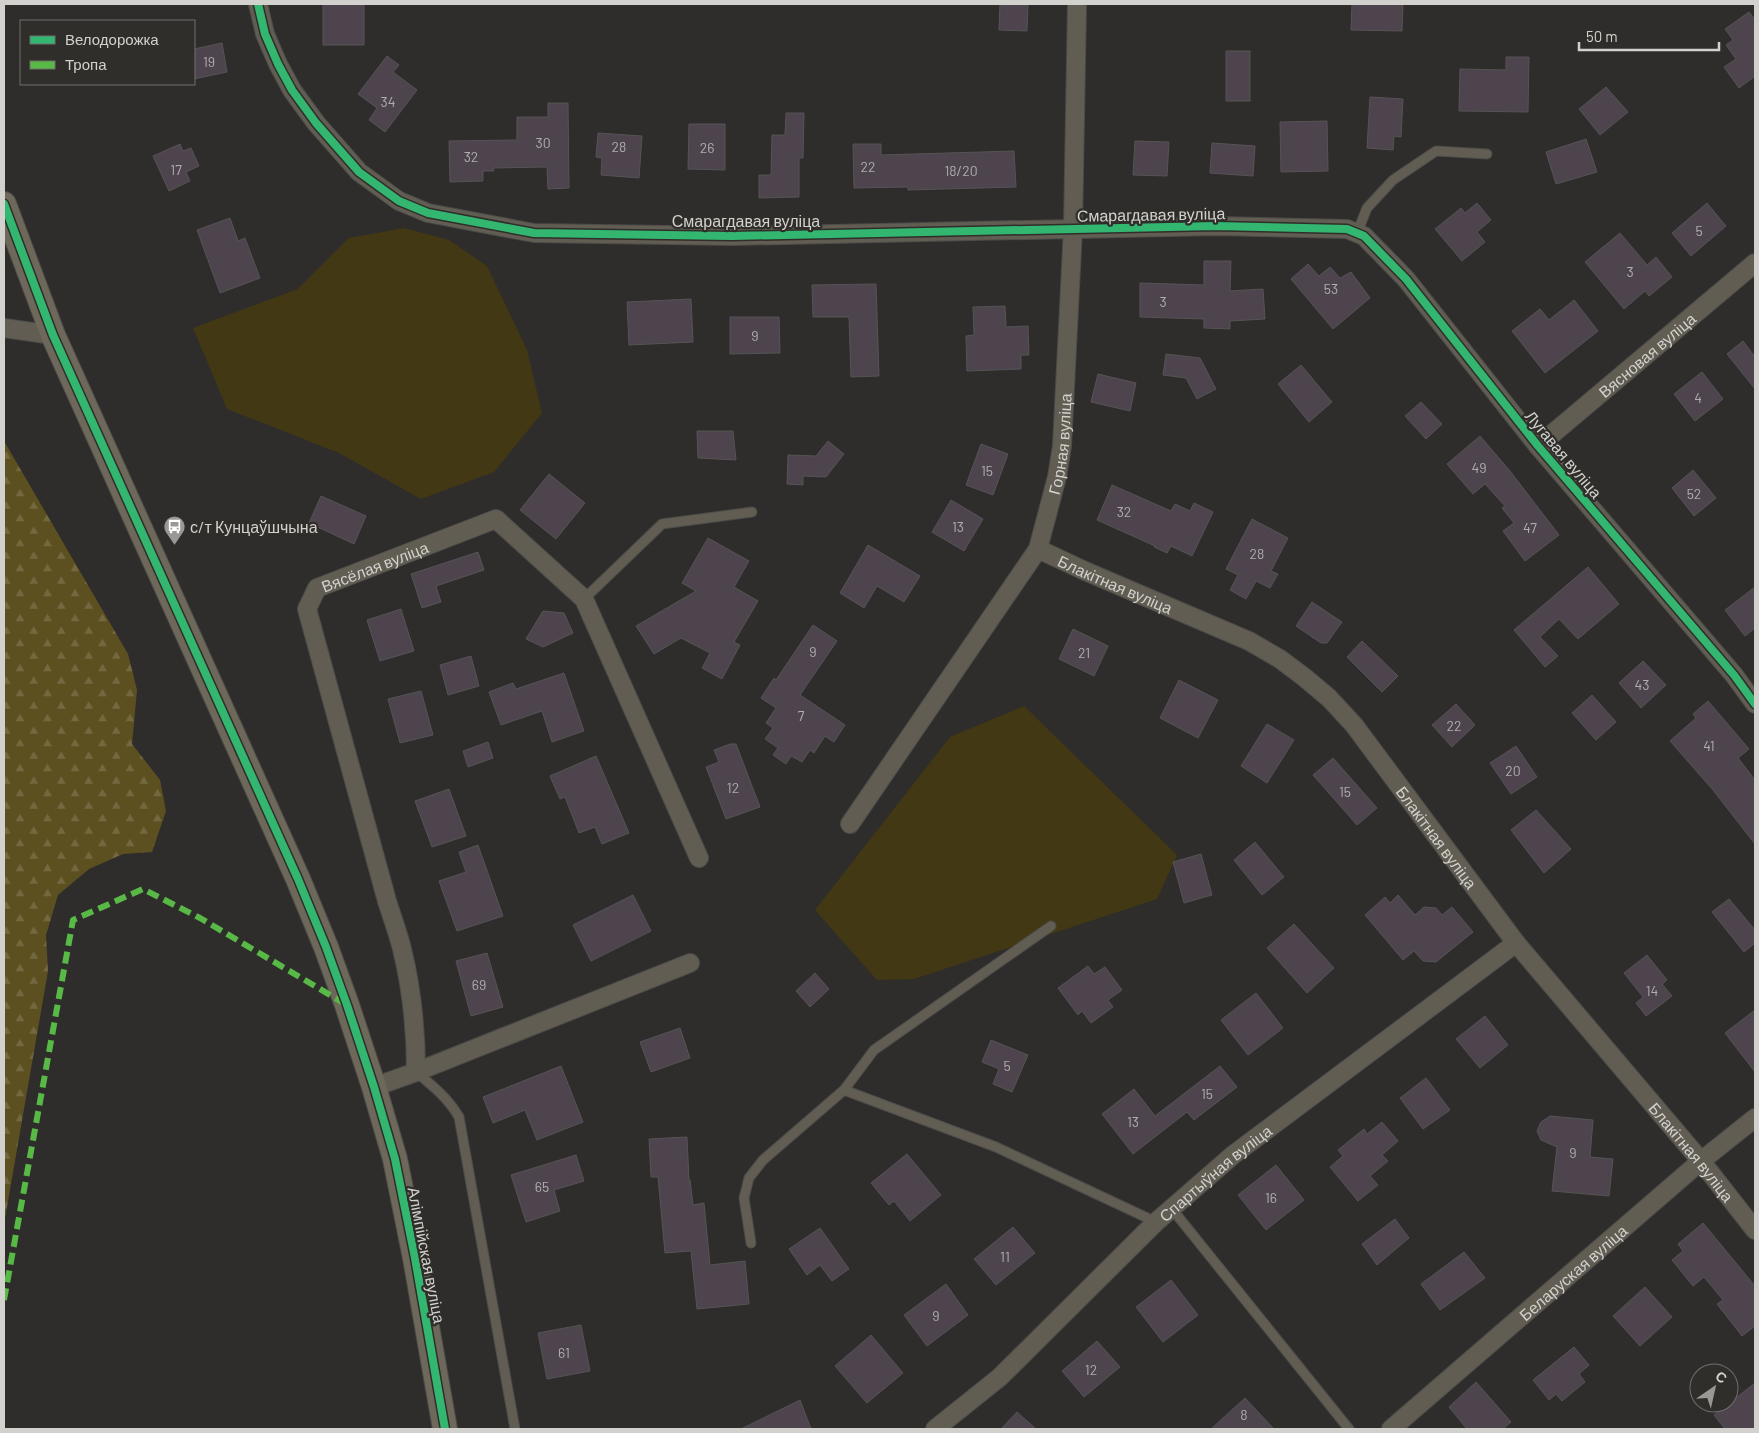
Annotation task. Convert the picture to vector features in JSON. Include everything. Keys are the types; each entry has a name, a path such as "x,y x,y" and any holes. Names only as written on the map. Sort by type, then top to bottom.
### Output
{"street":[{"name":"Смарагдавая вуліца","path":"258,4 264,34 278,64 292,90 316,123 359,172 399,201 428,213 534,233 732,236 1216,226 1352,231"},
{"name":"Горная вуліца","path":"850,824 1038,549 1057,477 1062,446 1073,228 1076,4"},
{"name":"Алімпійская вуліца","path":"4,204 53,335 298,879 326,947 374,1087 397,1168 445,1429"},
{"name":"Лугавая вуліца","path":"1352,231 1364,236 1406,279 1538,446 1734,674 1755,704"},
{"name":"Вясновая вуліца","path":"1538,446 1755,263"},
{"path":"4,328 53,335"},
{"name":"Вясёлая вуліца","path":"416,1072 416,1035 412,998 402,949 387,901 307,609 317,588 496,519 584,599 699,858"},
{"name":"Блакітная вуліца","path":"1038,549 1249,641 1280,659 1329,698 1354,725 1516,943 1701,1161 1755,1230"},
{"name":"Спартыўная вуліца","path":"935,1429 1000,1377 1156,1222 1233,1155 1516,943"},
{"path":"374,1087 690,963"},
{"name":"Беларуская вуліца","path":"1391,1429 1701,1161 1755,1118"}],"lane":[{"path":"1352,231 1368,208 1393,180 1436,151 1487,154"},
{"path":"584,599 662,524 752,512"},
{"path":"751,1243 744,1198 749,1178 763,1160 844,1090 874,1050 1051,926"},
{"path":"416,1072 442,1093 452,1104 459,1117 515,1429"},
{"path":"844,1090 996,1147 1156,1222"},
{"path":"1172,1209 1349,1429"}],"green space":[{"path":"4,441 128,654 137,690 132,744 160,780 166,811 152,852 123,854 89,869 58,895 46,935 48,971 4,1224"}],"shaded area":[{"path":"404,228 449,240 487,266 527,350 542,413 494,472 421,499 339,453 227,409 193,328 298,289 349,238"},
{"path":"1024,706 1177,855 1157,899 914,979 877,980 815,910 950,737"}],"building":[{"path":"323,4 364,4 364,45 323,45"},
{"path":"1000,4 1028,4 1027,31 999,30"},
{"path":"1352,4 1403,4 1402,31 1351,30"},
{"path":"1749,12 1755,20 1755,76 1739,88 1724,67 1736,59 1726,45 1733,40 1725,29"},
{"path":"222,43 227,72 195,79 195,49"},
{"path":"1226,51 1250,51 1250,101 1226,101"},
{"path":"387,56 399,65 393,72 417,90 385,132 369,120 377,108 358,94"},
{"path":"1506,57 1529,57 1528,112 1459,111 1460,69 1506,70"},
{"path":"1606,87 1628,112 1600,135 1579,109"},
{"path":"1370,97 1403,99 1401,137 1394,136 1393,150 1367,148"},
{"path":"548,103 568,103 569,188 548,189 547,167 493,168 494,171 483,171 483,181 450,182 449,141 517,140 517,117 548,117"},
{"path":"786,113 804,113 803,158 799,158 799,197 759,198 759,175 771,175 772,135 785,135"},
{"path":"1327,121 1328,171 1281,172 1280,122"},
{"path":"689,124 725,124 725,170 688,169"},
{"path":"598,133 642,136 639,178 601,175 602,158 596,157"},
{"path":"1586,139 1597,172 1556,184 1546,152"},
{"path":"1135,141 1169,142 1167,176 1133,175"},
{"path":"1212,143 1255,146 1253,176 1210,173"},
{"path":"180,144 183,151 191,148 199,166 186,172 190,181 169,191 153,156"},
{"path":"853,144 881,144 881,155 1014,151 1016,187 908,190 908,187 854,188"},
{"path":"1477,203 1491,220 1477,232 1485,242 1462,261 1435,229 1461,208 1465,213"},
{"path":"1707,203 1726,226 1691,256 1672,233"},
{"path":"230,218 238,241 245,238 260,278 220,293 197,230"},
{"path":"1620,233 1647,265 1656,257 1672,277 1649,296 1645,291 1624,309 1585,262"},
{"path":"1204,261 1231,261 1230,291 1263,289 1265,319 1230,321 1230,329 1204,328 1204,319 1140,317 1140,283 1204,285"},
{"path":"1308,264 1319,276 1330,267 1340,278 1351,272 1370,298 1333,329 1291,279"},
{"path":"876,284 879,376 851,377 849,317 813,317 812,285"},
{"path":"691,299 693,342 629,345 627,302"},
{"path":"1574,300 1598,331 1545,373 1512,331 1540,309 1549,320"},
{"path":"1005,306 1006,327 1028,326 1029,355 1021,355 1021,369 967,371 966,336 974,335 973,307"},
{"path":"730,317 779,317 780,353 730,354"},
{"path":"1743,341 1755,357 1755,389 1727,354"},
{"path":"1166,354 1200,358 1216,389 1197,399 1186,378 1163,375"},
{"path":"1301,365 1332,402 1309,422 1278,384"},
{"path":"1702,372 1723,399 1695,421 1674,394"},
{"path":"1098,374 1136,383 1130,411 1091,402"},
{"path":"1421,402 1442,424 1426,439 1405,416"},
{"path":"697,431 733,431 736,460 698,458"},
{"path":"1480,436 1510,471 1559,535 1525,561 1503,531 1514,523 1502,508 1505,506 1485,484 1473,494 1447,464"},
{"path":"828,441 844,454 826,477 803,476 803,485 787,484 788,455 816,456"},
{"path":"981,444 1008,454 993,495 966,485"},
{"path":"1693,470 1716,498 1694,516 1672,488"},
{"path":"549,474 585,503 556,539 520,510"},
{"path":"1112,485 1171,511 1175,504 1190,511 1194,503 1213,512 1192,556 1171,546 1167,553 1097,520"},
{"path":"321,496 366,516 354,544 309,523"},
{"path":"951,500 983,519 964,551 932,532"},
{"path":"1252,519 1288,538 1271,571 1278,574 1270,588 1256,581 1246,599 1230,590 1238,575 1226,569"},
{"path":"708,538 749,561 734,587 758,601 734,642 740,645 722,679 702,668 710,653 681,638 654,654 636,626 696,591 682,583"},
{"path":"868,545 920,576 904,602 877,586 864,608 840,593"},
{"path":"478,552 484,570 436,586 441,602 422,608 411,574"},
{"path":"1588,567 1619,604 1578,639 1559,619 1540,637 1558,656 1545,667 1514,630"},
{"path":"1755,587 1755,628 1745,636 1725,610"},
{"path":"1312,602 1342,622 1327,643 1321,643 1296,626"},
{"path":"401,609 414,651 380,661 367,620"},
{"path":"543,611 564,613 573,633 543,647 526,639"},
{"path":"813,625 837,641 800,695 845,725 834,742 825,736 814,753 810,750 802,762 791,756 786,764 773,755 778,748 765,739 773,728 766,723 776,708 761,698 774,678 776,680"},
{"path":"1073,629 1108,646 1094,676 1059,659"},
{"path":"1362,641 1398,676 1382,692 1347,657"},
{"path":"471,656 479,686 448,695 440,665"},
{"path":"1643,661 1666,685 1641,708 1619,683"},
{"path":"564,673 584,731 552,742 542,711 501,725 489,692 513,683 516,689"},
{"path":"1179,680 1218,700 1198,738 1160,718"},
{"path":"421,691 433,735 400,743 388,699"},
{"path":"1592,695 1616,722 1596,740 1572,713"},
{"path":"1708,701 1749,749 1738,758 1755,780 1755,844 1713,790 1670,741 1696,718 1693,714"},
{"path":"1456,704 1475,725 1452,747 1432,725"},
{"path":"1267,724 1294,740 1267,783 1241,766"},
{"path":"488,742 493,758 468,767 463,751"},
{"path":"730,744 736,744 760,807 726,819 706,767 719,762 714,750"},
{"path":"1516,746 1537,777 1511,794 1490,763"},
{"path":"596,756 629,833 602,844 595,827 579,833 565,797 560,799 550,776"},
{"path":"1333,758 1377,808 1357,825 1313,775"},
{"path":"449,789 466,836 432,847 415,801"},
{"path":"1536,810 1571,849 1544,873 1511,830"},
{"path":"1255,842 1284,877 1262,895 1234,860"},
{"path":"478,845 503,916 457,931 439,881 466,872 459,852"},
{"path":"1201,854 1212,895 1184,903 1173,862"},
{"path":"633,895 651,931 591,961 573,925"},
{"path":"1398,895 1415,915 1424,907 1436,908 1442,915 1452,907 1473,932 1436,962 1423,961 1414,951 1403,960 1365,915 1385,897 1390,903"},
{"path":"1729,899 1755,930 1755,943 1744,952 1712,912"},
{"path":"1294,924 1334,968 1307,993 1267,948"},
{"path":"487,953 503,1007 471,1016 456,961"},
{"path":"1647,955 1667,980 1662,984 1672,996 1646,1016 1636,1003 1643,997 1624,973"},
{"path":"1088,966 1094,974 1105,967 1122,990 1108,1000 1113,1007 1091,1023 1082,1011 1078,1015 1058,988"},
{"path":"815,973 829,989 810,1007 796,991"},
{"path":"1256,993 1283,1028 1248,1055 1221,1020"},
{"path":"1755,1010 1755,1072 1725,1033"},
{"path":"1485,1016 1508,1045 1480,1068 1456,1039"},
{"path":"680,1028 690,1058 651,1072 640,1042"},
{"path":"991,1040 1028,1055 1012,1092 993,1084 999,1069 982,1062"},
{"path":"561,1066 583,1122 537,1140 525,1110 493,1123 483,1097"},
{"path":"1220,1066 1237,1087 1194,1120 1187,1112 1133,1154 1102,1114 1134,1089 1155,1116"},
{"path":"1426,1078 1450,1110 1423,1129 1400,1098"},
{"path":"1550,1116 1593,1120 1590,1157 1613,1159 1609,1196 1552,1191 1557,1147 1541,1140 1537,1131 1541,1122"},
{"path":"1382,1122 1398,1141 1382,1155 1388,1161 1370,1176 1378,1185 1358,1201 1330,1167 1343,1156 1338,1150 1364,1129 1367,1134"},
{"path":"687,1137 689,1180 693,1205 704,1203 710,1265 745,1261 749,1304 697,1309 691,1251 665,1253 658,1177 651,1177 649,1139"},
{"path":"907,1154 941,1195 910,1221 894,1201 889,1205 871,1183"},
{"path":"576,1155 584,1181 554,1190 560,1211 526,1222 511,1175"},
{"path":"1276,1165 1304,1200 1266,1230 1238,1195"},
{"path":"1395,1219 1409,1238 1377,1265 1362,1244"},
{"path":"1703,1223 1755,1286 1755,1326 1742,1336 1717,1304 1723,1300 1704,1277 1693,1286 1672,1260 1683,1251 1678,1244"},
{"path":"1013,1227 1035,1253 996,1285 974,1259"},
{"path":"820,1228 849,1269 832,1281 820,1265 807,1275 789,1249"},
{"path":"1464,1252 1485,1278 1440,1310 1421,1284"},
{"path":"1171,1280 1198,1315 1163,1342 1136,1307"},
{"path":"946,1284 968,1315 927,1346 904,1315"},
{"path":"1645,1287 1672,1317 1640,1346 1613,1316"},
{"path":"581,1325 590,1371 547,1379 538,1333"},
{"path":"871,1335 903,1373 867,1403 835,1366"},
{"path":"1097,1341 1120,1367 1084,1397 1062,1371"},
{"path":"1574,1347 1589,1365 1579,1374 1585,1382 1562,1401 1556,1394 1549,1400 1533,1380"},
{"path":"1476,1382 1511,1422 1503,1429 1467,1429 1449,1407"},
{"path":"1755,1383 1755,1429 1725,1429 1714,1415 1717,1413 1739,1413 1739,1395"},
{"path":"1245,1398 1274,1429 1211,1429"},
{"path":"800,1400 811,1429 741,1429"},
{"path":"1017,1412 1036,1429 1001,1429"}],"marked path":[{"path":"4,1300 73,920 143,889 200,918 347,1005"}],"cycle path":[{"path":"258,4 265,34 278,64 292,90 316,123 359,172 399,201 428,213 534,233 732,236 1216,226 1347,229 1364,236 1406,279 1538,446 1734,675 1755,704"},
{"path":"4,204 53,335 298,879 347,1005 395,1159 415,1258 445,1429"}],"place":[{"name":"с/т Кунцаўшчына","path":"174,545"}]}
